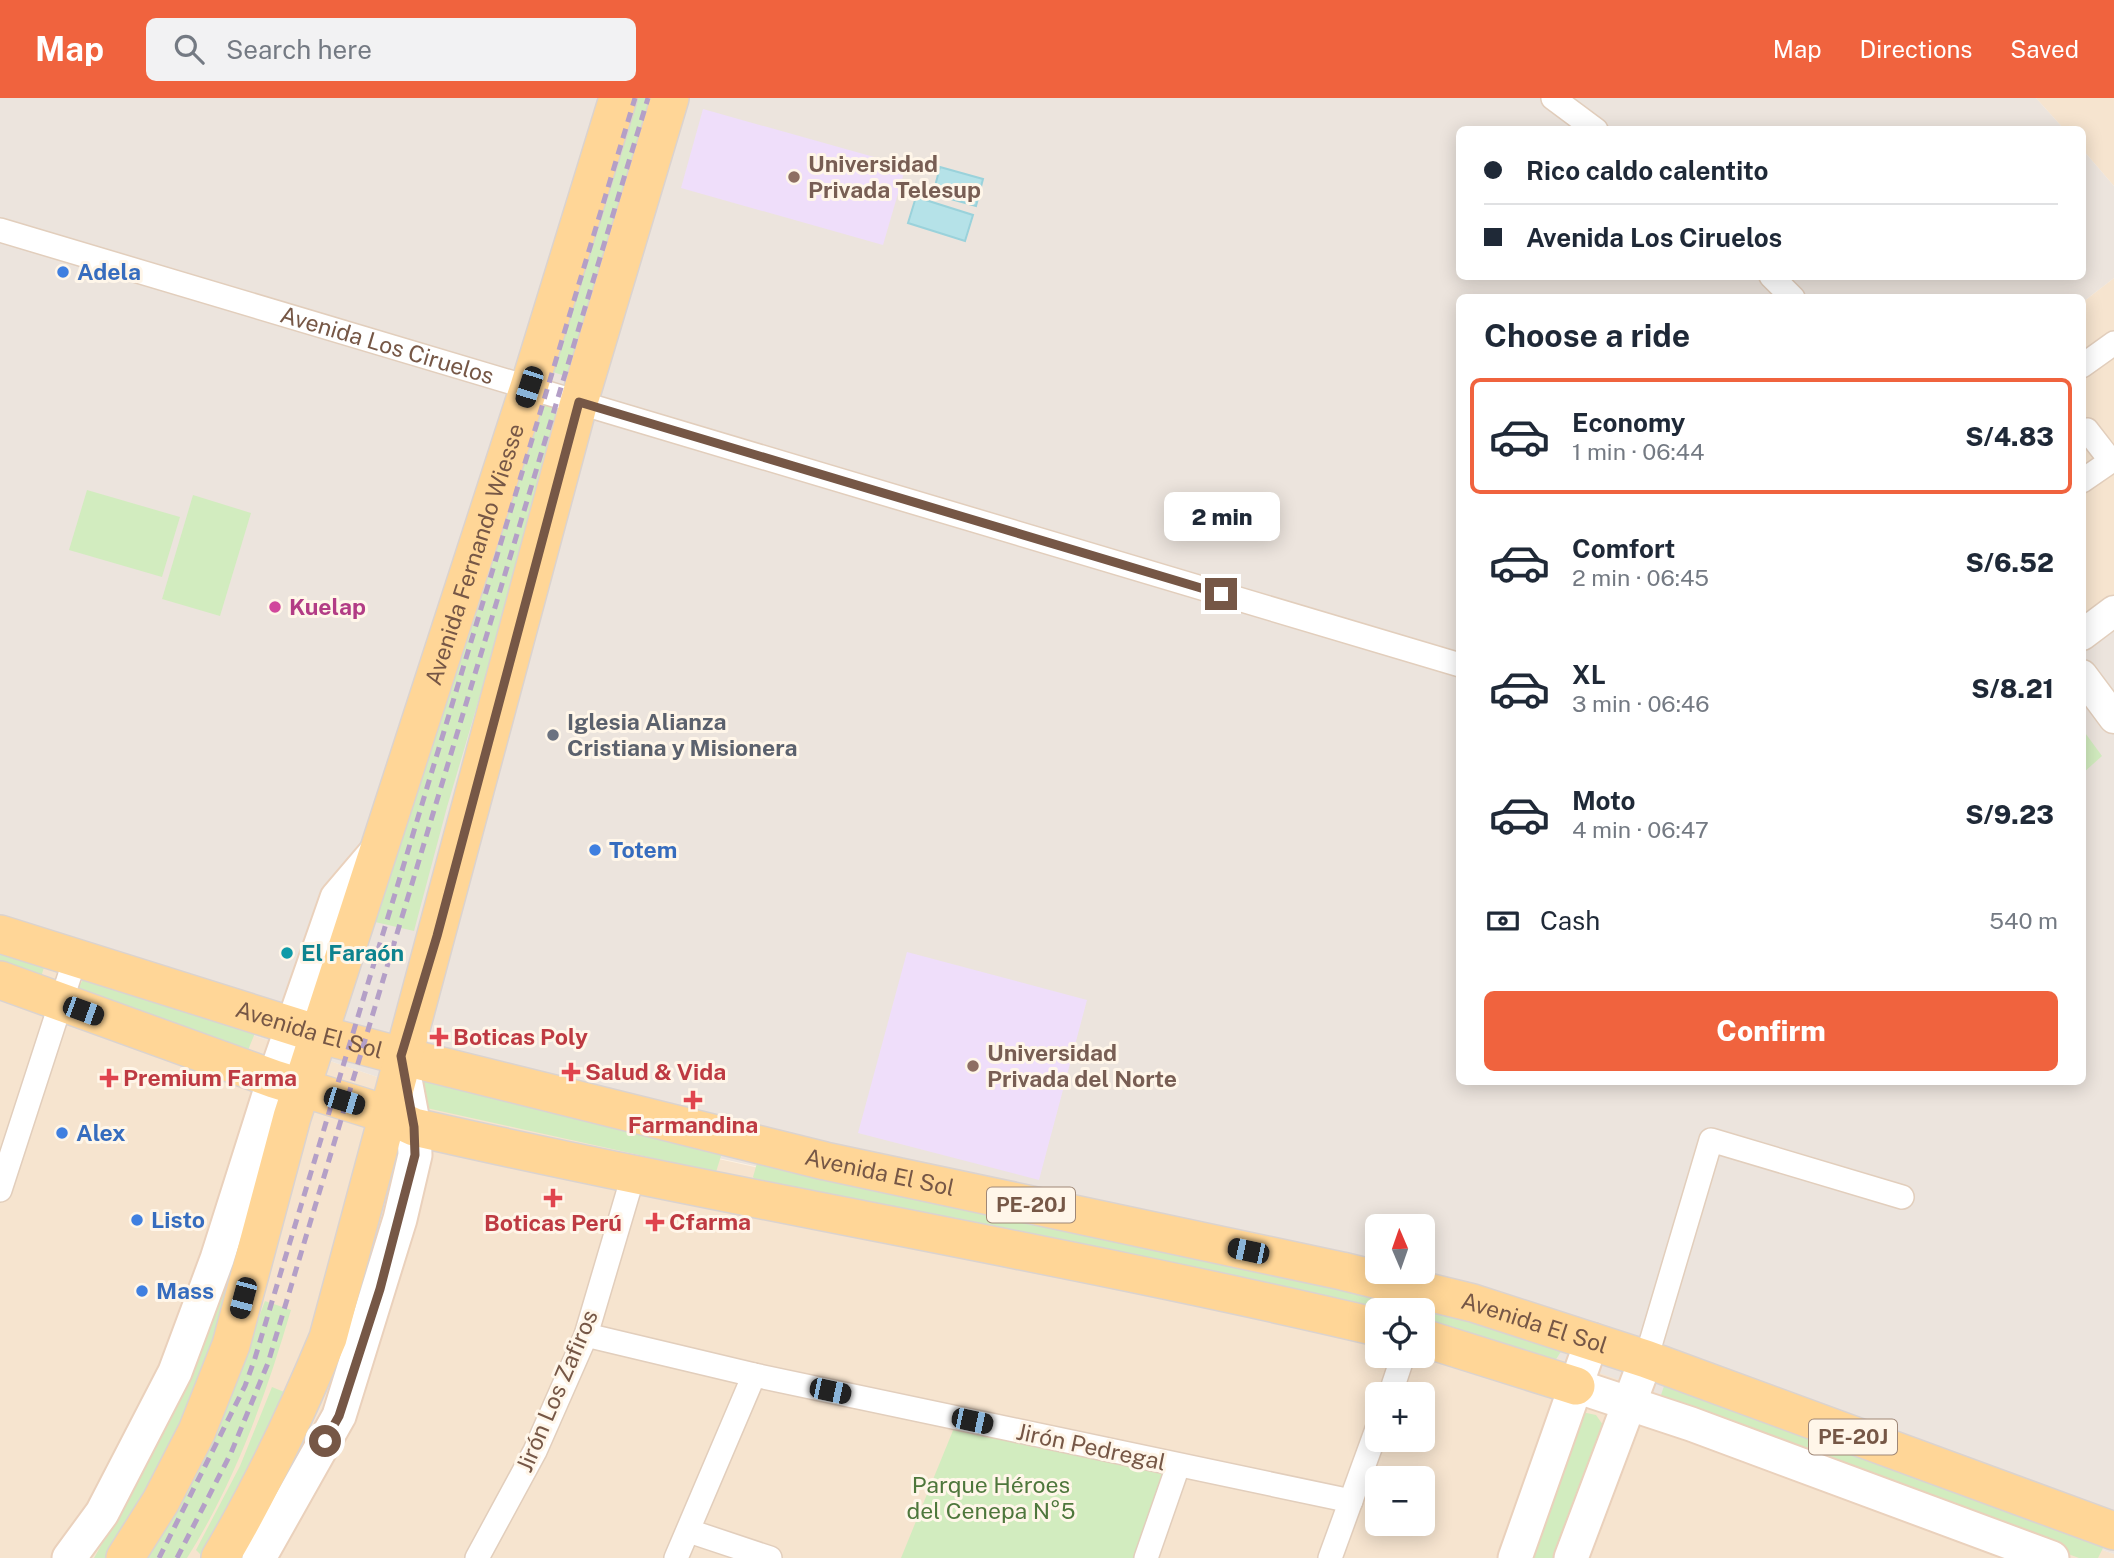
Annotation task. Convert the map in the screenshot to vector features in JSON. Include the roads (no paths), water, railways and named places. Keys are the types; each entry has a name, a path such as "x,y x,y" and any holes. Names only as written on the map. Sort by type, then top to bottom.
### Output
{"main road":[{"name":"Avenida Fernando Wiesse","path":"125,1558 161,1501 197,1432 231,1345 288,1084 306,1029 377,851 529,387 618,98"},
{"path":"220,1558 258,1493 291,1427 328,1338 400,1120 401,1056 437,936 579,402 670,98"},
{"name":"Avenida El Sol","path":"0,934 401,1056 825,1161 1415,1287 1592,1340 2114,1531"},
{"name":"PE-20J","path":"0,980 288,1084 400,1120 633,1176 1117,1271 1365,1324"},
{"path":"69,1558 102,1513 175,1372 217,1258 288,1084"},
{"path":"259,1558 339,1416 400,1219 415,1155 400,1120"},
{"path":"736,1196 744,1140"},
{"path":"1515,1558 1592,1340"},
{"name":"Avenida El Sol","path":"1435,1342 1629,1402 2052,1558"},
{"path":"1572,1558 1646,1359"}],"street":[{"path":"1553,98 1591,126"},
{"name":"Avenida Los Ciruelos","path":"0,230 1456,665"},
{"path":"1775,280 1789,294"},
{"path":"2086,363 2114,343"},
{"path":"2086,478 2111,461 2087,430"},
{"path":"2086,632 2114,611"},
{"path":"2086,680 2114,718"},
{"path":"2,1176 75,959"},
{"path":"1646,1359 1711,1140 1902,1197"},
{"name":"Jirón Los Zafiros","path":"477,1558 535,1451 586,1335 633,1176"},
{"name":"Jirón Pedregal","path":"586,1335 754,1375 1351,1502"},
{"path":"676,1558 754,1375"},
{"path":"1330,1558 1369,1452"},
{"path":"1146,1558 1178,1466"},
{"path":"689,1531 770,1558"}],"water":[{"path":"940,167 983,179 976,206 933,194"},
{"path":"916,197 973,215 965,241 908,223"}],"railway":[{"path":"159,1558 245,1386 255,1358 635,98"},
{"path":"177,1558 231,1453 268,1363 648,98"}],"place":[{"name":"Universidad Privada Telesup","path":"794,177"},
{"name":"Adela","path":"63,272"},
{"name":"Kuelap","path":"275,607"},
{"name":"Iglesia Alianza Cristiana y Misionera","path":"553,735"},
{"name":"Totem","path":"595,850"},
{"name":"El Faraón","path":"287,953"},
{"name":"Boticas Poly","path":"439,1037"},
{"name":"Universidad Privada del Norte","path":"973,1066"},
{"name":"Salud & Vida","path":"571,1072"},
{"name":"Premium Farma","path":"109,1078"},
{"name":"Farmandina","path":"693,1100"},
{"name":"Alex","path":"62,1133"},
{"name":"Boticas Perú","path":"553,1198"},
{"name":"Listo","path":"137,1220"},
{"name":"Cfarma","path":"655,1222"},
{"name":"Mass","path":"142,1291"}],"park label":[{"name":"Parque Héroes del Cenepa N°5","path":"991,1498"}]}
